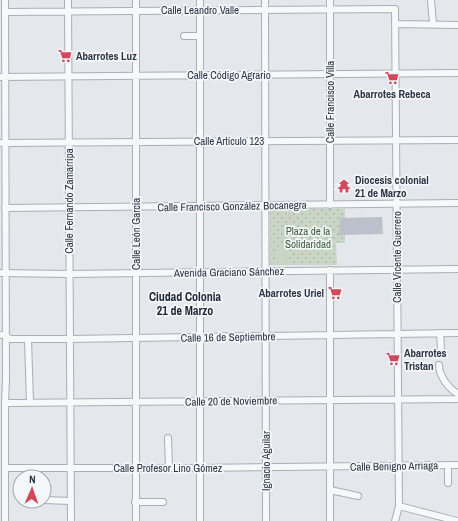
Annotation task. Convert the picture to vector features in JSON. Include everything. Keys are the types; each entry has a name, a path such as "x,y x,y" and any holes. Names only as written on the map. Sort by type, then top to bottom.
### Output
{"street":[{"path":"5,0 2,34 3,186 5,208 2,281 3,379 5,404 2,416 2,459 5,468 2,503 5,521"},
{"name":"Calle Fernando Zamarripa","path":"68,0 71,521"},
{"name":"Calle León García","path":"136,0 136,521"},
{"path":"200,0 200,521"},
{"name":"Ignacio Aguilar","path":"264,0 266,141 266,521"},
{"name":"Calle Francisco Villa","path":"330,0 330,205"},
{"path":"431,0 433,24"},
{"name":"Calle Leandro Valle","path":"5,12 394,9"},
{"name":"Calle Vicente Guerrero","path":"394,9 399,465 399,506 395,521"},
{"path":"395,24 458,25"},
{"path":"184,36 200,36"},
{"name":"Calle Código Agrario","path":"3,77 458,73"},
{"name":"Calle Artículo 123","path":"3,143 458,140"},
{"name":"Calle Francisco González Bocanegra","path":"5,208 458,203"},
{"name":"Avenida Graciano Sánchez","path":"3,273 69,274 458,269"},
{"path":"330,270 330,521"},
{"path":"440,333 441,349"},
{"name":"Calle 16 de Septiembre","path":"3,335 10,339 69,339 458,333"},
{"path":"28,339 30,403"},
{"path":"439,366 439,371 443,378 458,394"},
{"name":"Calle 20 de Noviembre","path":"5,404 458,399"},
{"path":"168,438 169,468"},
{"path":"448,465 448,483"},
{"name":"Calle Benigno Arriaga","path":"330,466 458,465"},
{"name":"Calle Profesor Lino Gómez","path":"5,468 70,469 330,466"},
{"path":"330,490 358,496"},
{"path":"52,500 70,500"},
{"path":"136,502 163,502"},
{"path":"399,506 449,520 458,521"}],"path":[{"path":"288,223 289,212"},
{"path":"286,225 300,214"},
{"path":"278,223 285,217"},
{"path":"282,220 283,233"},
{"path":"283,224 292,228"}],"green space":[{"name":"Plaza de la Solidaridad","path":"270,209 345,209 345,243 336,243 337,265 270,265"},
{"path":"279,243 289,245 286,264 275,262"}],"building":[{"path":"382,217 383,234 339,235 340,218"}],"place":[{"name":"Abarrotes Luz","path":"65,56"},
{"name":"Abarrotes Rebeca","path":"392,78"},
{"name":"Diocesis colonial 21 de Marzo","path":"344,186"},
{"name":"Abarrotes Uriel","path":"335,293"},
{"name":"Abarrotes Tristan","path":"393,359"}],"district":[{"name":"Ciudad Colonia 21 de Marzo","path":"185,304"}]}
